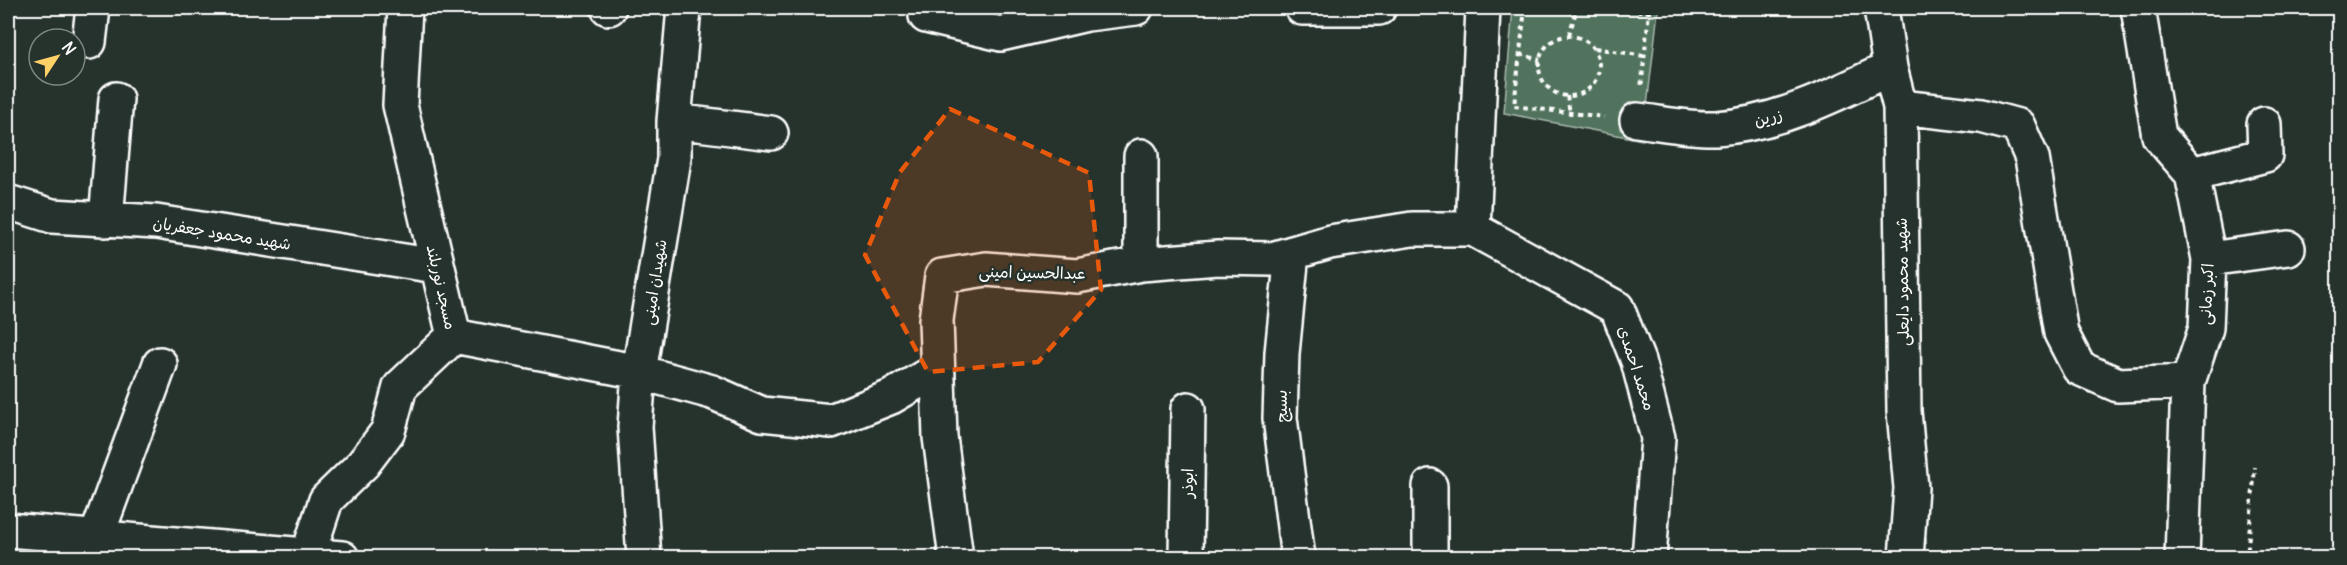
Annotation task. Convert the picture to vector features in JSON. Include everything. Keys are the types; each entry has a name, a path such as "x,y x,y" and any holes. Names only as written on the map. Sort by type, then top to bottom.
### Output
{"street":[{"path":"90,42 93,8"},
{"name":"مسجد نوربلند","path":"308,555 326,500 363,464 388,431 400,387 453,336 400,105 405,8"},
{"name":"شهیدان امینی","path":"644,558 635,428 639,372 674,159 674,121 684,8"},
{"path":"926,16 1001,34 1087,14 1136,8"},
{"path":"1302,8 1379,8"},
{"path":"1473,229 1475,8"},
{"name":"شهید محمود دایعلی","path":"1881,8 1890,68 1900,107 1904,411 1911,488 1906,558"},
{"name":"اکبر زمانی","path":"2138,8 2159,136 2192,174 2209,260 2206,328 2188,382 2182,558"},
{"name":"زرین","path":"1637,120 1714,128 1767,120 1834,95 1890,68"},
{"path":"106,220 116,99"},
{"path":"1900,107 1981,116 2018,126 2032,158 2061,333 2079,368 2118,385 2188,382"},
{"path":"674,121 771,133"},
{"path":"2192,174 2265,155 2264,124"},
{"path":"1141,156 1141,264"},
{"name":"شهید محمود جعفریان","path":"8,202 52,216 156,222 436,266"},
{"name":"عبدالحسین امینی","path":"956,558 940,437 936,320 942,276 986,269 1077,276 1141,264 1218,258 1272,260 1330,242 1412,230 1473,229"},
{"name":"محمد احمدی","path":"1473,229 1617,308 1638,361 1658,438 1650,558"},
{"path":"2209,260 2288,248"},
{"name":"بسیج","path":"1292,254 1282,353 1280,418 1298,558"},
{"path":"453,336 639,372 712,392 762,414 831,421 891,396 937,370"},
{"path":"96,538 160,364"},
{"name":"ابوذر","path":"1186,558 1188,409"},
{"path":"1430,486 1430,558"},
{"path":"8,530 342,558"}],"path":[{"path":"1525,8 1514,106 1637,120 1649,12 1610,8"},
{"path":"1569,35 1577,8"},
{"path":"1594,48 1599,57 1598,76 1586,91 1578,95 1558,94 1543,81 1540,60 1543,51 1558,37 1569,35 1578,37 1594,48 1644,56"},
{"path":"1520,54 1540,60"},
{"path":"1568,96 1570,113"},
{"path":"2247,558 2255,467"}],"highlighted area":[{"path":"950,109 1089,173 1101,290 1038,362 928,372 865,255 900,172"}],"green space":[{"path":"1513,8 1636,8 1658,11 1643,140 1504,113"}]}
